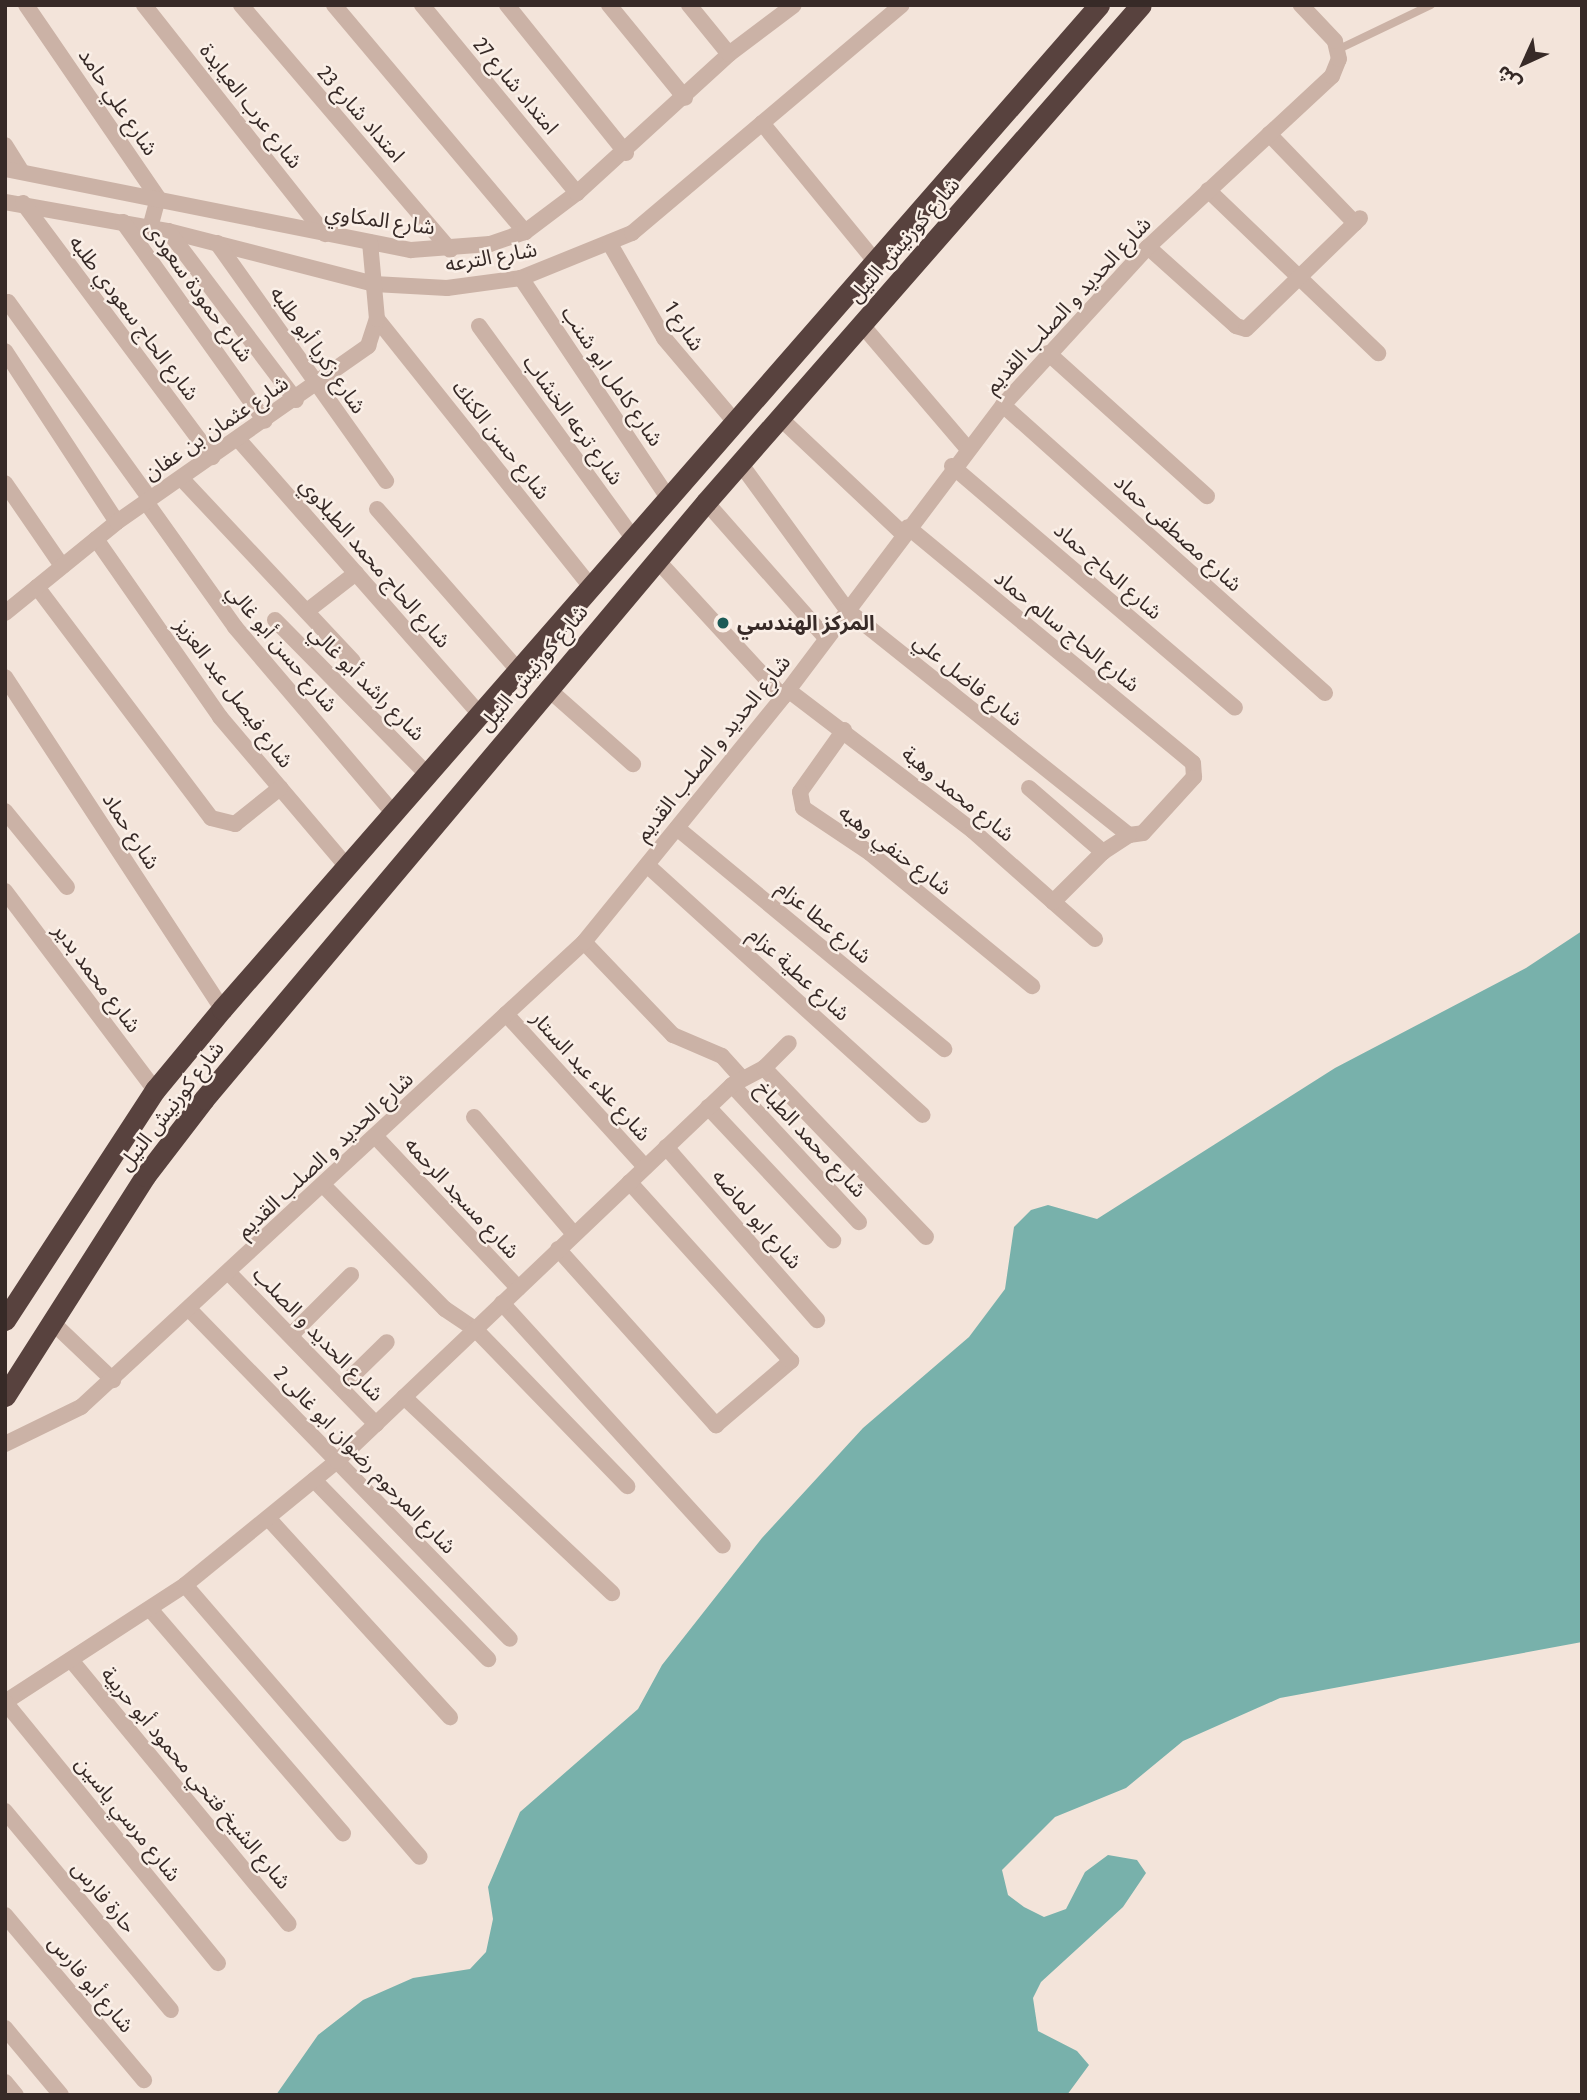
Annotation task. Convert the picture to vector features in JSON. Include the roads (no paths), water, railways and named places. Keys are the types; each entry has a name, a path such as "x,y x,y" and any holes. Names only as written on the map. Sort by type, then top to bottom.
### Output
{"highway":[{"name":"شارع كورنيش النيل","path":"6,1316 155,1090 222,1009 1098,5"},
{"name":"شارع كورنيش النيل","path":"5,1396 145,1175 204,1099 706,502 1141,5"},
{"path":"538,647 563,669"}],"street":[{"name":"شارع علي حامد","path":"26,5 158,198"},
{"name":"شارع عرب العيايدة","path":"144,5 325,234"},
{"name":"امتداد شارع 23","path":"241,5 450,250"},
{"path":"334,5 525,232"},
{"name":"امتداد شارع 27","path":"422,5 577,193"},
{"path":"508,5 626,153"},
{"path":"609,5 685,98"},
{"path":"689,5 729,54"},
{"name":"شارع المكاوي","path":"13,170 325,234 370,242 450,250 525,232 626,153 729,54 794,5"},
{"name":"شارع الترعه","path":"5,202 168,231 374,284 447,288 522,278 632,233 902,5"},
{"path":"1301,5 1339,49"},
{"name":"شارع الحديد و الصلب القديم","path":"5,1444 46,1429 113,1380 584,942 786,693 952,466 1003,405 1148,247 1332,76 1339,49"},
{"path":"762,123 875,261"},
{"path":"1148,247 1241,329 1252,327 1357,221 1269,134"},
{"path":"5,145 13,170"},
{"path":"54,209 60,178"},
{"path":"1208,190 1378,353"},
{"path":"150,228 158,198"},
{"name":"شارع الحاج سعودي طلبه","path":"23,204 212,457"},
{"name":"شارع حمودة سعودى","path":"123,222 265,421"},
{"path":"168,231 296,400"},
{"name":"شارع عثمان بن عفان","path":"7,606 37,587 117,522 296,400 368,346 377,319 370,242"},
{"name":"شارع زكريا أبو طلبه","path":"217,243 315,386 386,481"},
{"name":"شارع 1","path":"610,244 664,338 735,422"},
{"name":"شارع كامل ابو شنب","path":"522,278 668,498"},
{"name":"شارع حسن أبو غالي","path":"8,302 235,627 394,814"},
{"name":"شارع حسن الكنك","path":"377,319 591,587"},
{"path":"862,325 967,448"},
{"name":"شارع ترعه الخشاب","path":"479,326 633,538"},
{"path":"5,351 117,522"},
{"path":"1048,353 1207,496"},
{"name":"شارع مصطفى حماد","path":"1003,405 1325,693"},
{"name":"شارع الحاج سالم حماد","path":"780,418 905,531 1197,771 1143,833 1129,835"},
{"name":"شارع الحاج محمد الطبلاوي","path":"238,439 480,714"},
{"name":"شارع فاضل علي","path":"740,463 847,610 1129,835"},
{"name":"شارع الحاج حماد","path":"952,466 1235,708"},
{"path":"181,478 353,660"},
{"path":"5,483 62,566"},
{"path":"706,502 827,638"},
{"path":"377,509 518,670"},
{"name":"شارع فيصل عبد العزيز","path":"96,539 220,717 347,867"},
{"name":"شارع محمد وهبة","path":"657,560 786,693 844,730 1095,939"},
{"path":"307,611 356,573"},
{"path":"37,587 211,818 235,824 280,788"},
{"name":"شارع راشد أبو غالي","path":"275,620 428,775"},
{"name":"شارع حماد","path":"5,677 222,1009"},
{"path":"547,688 633,764"},
{"name":"شارع حنفي وهبه","path":"844,730 800,792 803,808 870,853 1032,986"},
{"path":"1029,788 1104,852"},
{"path":"5,811 67,887"},
{"name":"شارع عطا عزام","path":"677,828 944,1049"},
{"path":"1053,902 1104,852 1129,835"},
{"name":"شارع عطية عزام","path":"647,864 923,1115"},
{"name":"شارع محمد بدير","path":"6,896 155,1090"},
{"name":"شارع محمد الطباخ","path":"584,942 673,1035 722,1056 737,1081 859,1222"},
{"name":"شارع علاء عبد الستار","path":"506,1014 645,1167"},
{"path":"5,1702 185,1585 337,1461 708,1107 737,1081 764,1068 789,1043"},
{"path":"764,1068 926,1237"},
{"path":"708,1107 833,1240"},
{"path":"474,1117 574,1234"},
{"name":"شارع مسجد الرحمه","path":"375,1136 518,1288"},
{"name":"شارع ابو لماضه","path":"666,1147 817,1320"},
{"path":"558,1249 716,1425 791,1361 629,1182"},
{"path":"323,1185 445,1309 475,1329 626,1486"},
{"name":"شارع الحديد و الصلب","path":"229,1273 376,1424"},
{"path":"291,1335 351,1275"},
{"path":"502,1304 723,1546"},
{"name":"شارع المرحوم رضوان ابو غالى 2","path":"189,1309 510,1639"},
{"path":"51,1321 113,1380"},
{"path":"341,1387 387,1342"},
{"path":"404,1397 612,1593"},
{"path":"314,1480 488,1659"},
{"path":"268,1518 450,1717"},
{"path":"185,1585 420,1857"},
{"path":"150,1609 343,1833"},
{"name":"شارع الشيخ فتحي محمود أبو حربية","path":"71,1660 289,1924"},
{"name":"شارع مرسي ياسين","path":"5,1702 218,1963"},
{"name":"حارة فارس","path":"5,1811 171,2010"},
{"name":"شارع أبو فارس","path":"5,1915 144,2080"},
{"path":"5,2028 61,2095"},
{"path":"5,2082 16,2095"}],"lane":[{"path":"1339,49 1432,5"}],"water":[{"path":"1582,931 1582,1642 1280,1698 1183,1741 1126,1788 1055,1817 1002,1870 1008,1895 1024,1907 1044,1917 1066,1909 1085,1872 1108,1855 1137,1860 1146,1873 1123,1907 1041,1982 1033,1998 1038,2031 1077,2051 1089,2065 1067,2095 276,2095 318,2035 363,2000 413,1978 470,1969 486,1952 493,1919 488,1887 520,1812 638,1709 662,1665 762,1538 863,1428 969,1337 1005,1289 1014,1227 1031,1210 1048,1205 1097,1219 1335,1068 1526,968"}],"place":[{"name":"المركز الهندسي","path":"723,623"}]}
